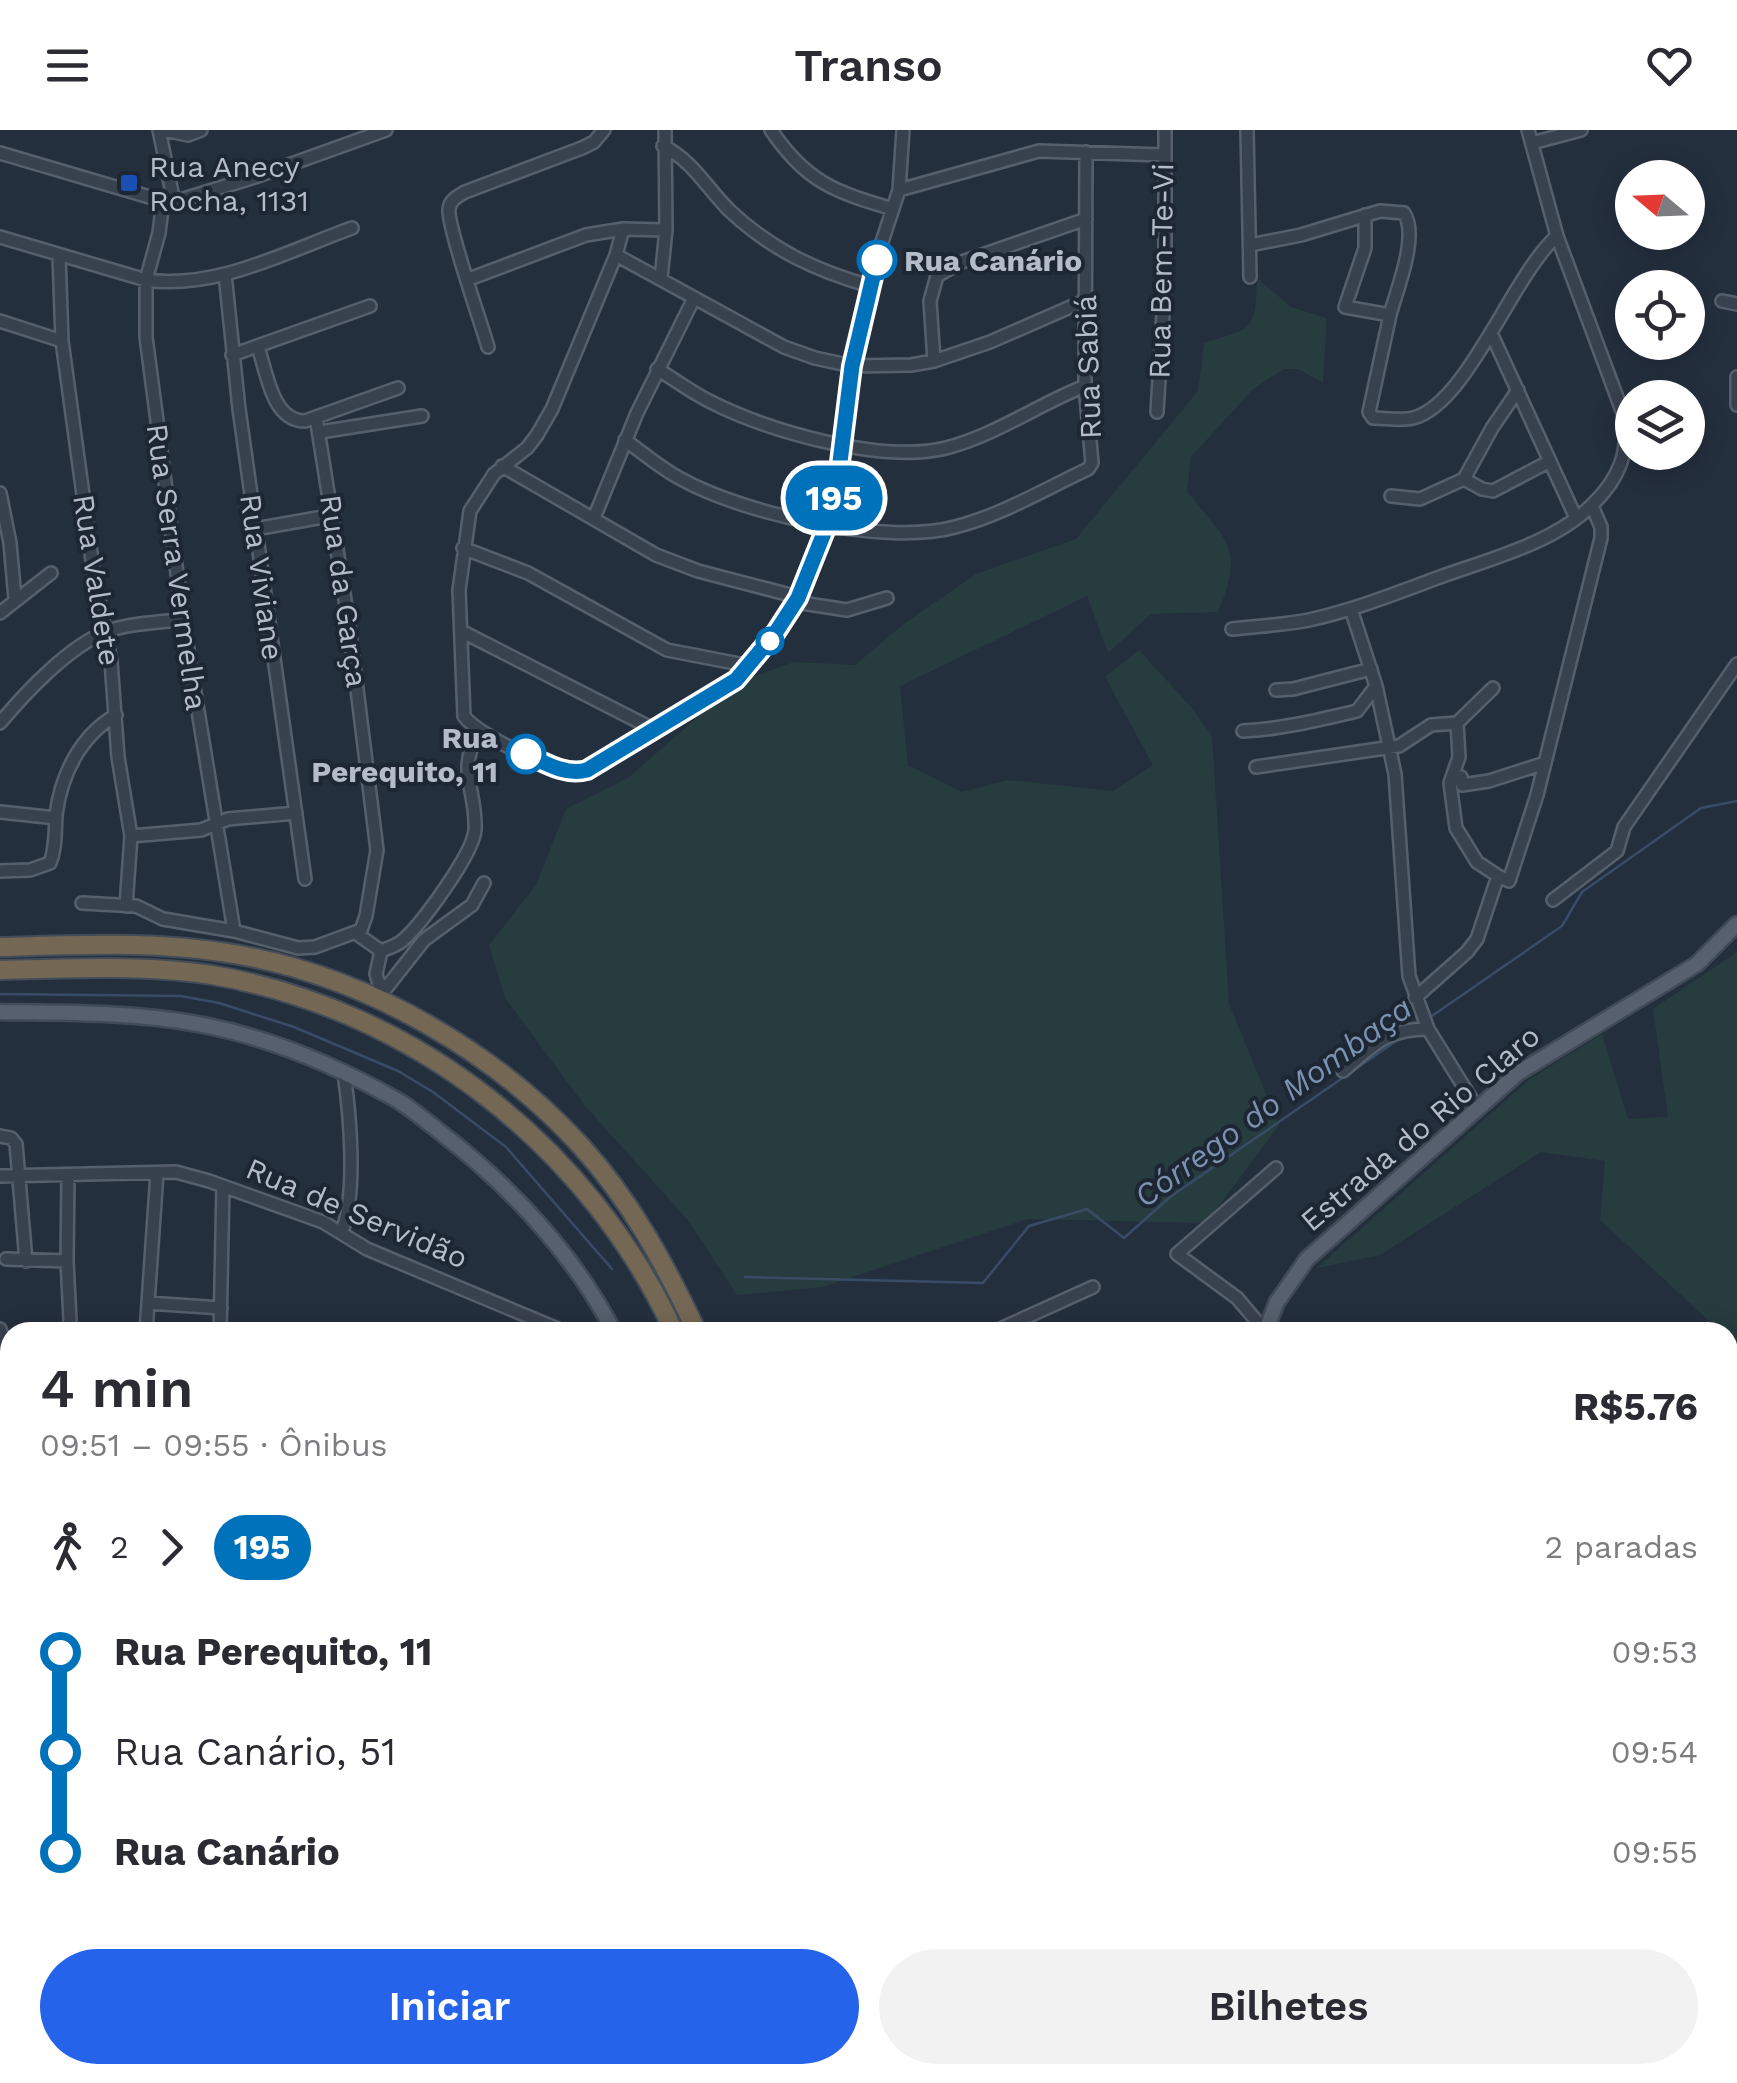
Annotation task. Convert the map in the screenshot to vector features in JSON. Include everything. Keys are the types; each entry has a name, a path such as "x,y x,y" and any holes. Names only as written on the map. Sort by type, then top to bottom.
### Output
{"highway":[{"path":"0,947 105,944 249,956 359,991 405,1014 496,1071 543,1108 582,1147 643,1228 693,1322"},
{"path":"0,970 142,970 211,975 300,996 353,1017 441,1064 495,1100 530,1132 596,1203 669,1322"}],"main road":[{"name":"Estrada do Rio Claro","path":"1270,1322 1290,1278 1307,1258 1477,1108 1537,1058 1698,964 1737,924"},
{"path":"0,1012 140,1016 199,1024 276,1043 400,1102 466,1153 533,1216 586,1286 603,1322"}],"street":[{"path":"168,202 162,130 188,135 201,130"},
{"path":"0,153 168,202 258,176 386,130"},
{"path":"488,347 453,230 451,202 465,192 582,148 604,130"},
{"path":"660,278 666,230 665,130"},
{"path":"771,130 796,164 816,181 834,191 893,209"},
{"path":"623,229 616,255 552,409 527,448 484,485 470,511 459,590 460,699 468,722 558,769 582,773 736,680 796,600 828,523 852,366 870,286 900,190 902,130"},
{"name":"Rua Bem-Te-Vi","path":"1157,412 1165,281 1165,130"},
{"path":"1248,130 1250,277"},
{"path":"1232,629 1295,622 1351,609 1497,556 1576,518 1592,506 1612,481 1624,459 1628,440 1610,374 1557,236 1530,136 1581,130"},
{"path":"663,146 687,160 726,206 767,242 823,272 870,286"},
{"path":"900,190 1038,151 1164,155"},
{"name":"Rua Sabiá","path":"828,523 920,534 956,527 1010,507 1088,470 1092,463 1084,301 1086,152"},
{"name":"Rua Serra Vermelha","path":"168,202 146,280 146,337 182,619 234,931"},
{"path":"1250,246 1365,215 1395,211 1409,218 1408,253 1369,412 1374,418 1414,418 1447,393 1491,333 1526,272 1557,236"},
{"path":"1365,215 1365,248 1345,307 1390,315"},
{"path":"934,360 930,302 938,276 959,263 1086,219"},
{"path":"0,237 166,283 225,274 352,228"},
{"path":"469,279 586,235 623,229 666,230"},
{"name":"Rua Valdete","path":"59,255 62,341 94,575 106,632 130,836 126,906"},
{"path":"616,255 784,347 852,366 910,365 934,360 990,342 1084,301"},
{"name":"Rua Viviane","path":"225,274 255,529 306,879"},
{"path":"594,518 657,368 694,298"},
{"path":"1722,301 1737,304"},
{"path":"232,355 370,306"},
{"path":"1,323 62,341"},
{"path":"1491,333 1576,518"},
{"path":"258,347 283,414 300,422 398,388"},
{"path":"657,368 706,400 735,413 806,436 891,452 948,448 1086,386"},
{"path":"1737,377 1737,405"},
{"path":"1391,496 1420,499 1464,479 1518,390"},
{"path":"320,432 422,416"},
{"name":"Rua da Garça","path":"316,417 334,515 377,850 366,916 357,934"},
{"path":"625,440 682,480 772,512 828,523"},
{"path":"1464,479 1482,490 1493,491 1550,461"},
{"path":"502,466 629,541 678,565 796,600 847,610 887,598"},
{"path":"0,492 10,542 15,600"},
{"path":"1457,723 1459,757 1450,783 1456,828 1477,862 1509,882 1545,764 1598,551 1600,527 1592,506"},
{"path":"255,529 334,515"},
{"path":"463,548 528,574 668,650 750,666"},
{"path":"0,613 51,573"},
{"path":"1351,609 1376,686 1389,746 1397,799 1404,938 1415,998 1428,1029 1477,1108"},
{"path":"0,723 35,685 74,652 106,632 182,619"},
{"path":"460,631 655,730"},
{"path":"1553,900 1617,851 1624,828 1737,664"},
{"path":"1276,690 1371,669"},
{"path":"1243,730 1296,727 1326,716 1357,711 1376,686"},
{"path":"1256,767 1399,746 1431,725 1457,723 1493,688"},
{"path":"0,871 30,870 50,863 64,780 78,752 99,726 116,714"},
{"path":"381,951 408,935 472,844 473,798 466,766 480,731"},
{"path":"1454,777 1460,777 1462,785 1545,764"},
{"path":"0,812 56,818"},
{"path":"130,836 201,830 228,819 296,813"},
{"path":"1415,998 1478,939 1498,876"},
{"path":"381,951 376,974 380,984 387,986 424,940 472,906 484,883"},
{"path":"82,903 136,906 162,920 234,931 307,949 357,934 381,951"},
{"path":"300,970 307,949"},
{"path":"1343,1071 1398,1030 1428,1029"},
{"path":"342,1231 349,1210 350,1143 344,1074"},
{"path":"0,1136 12,1138 16,1144 26,1260"},
{"path":"1256,1322 1236,1298 1177,1254 1276,1168"},
{"name":"Rua de Servidão","path":"0,1176 176,1172 342,1231 367,1249 541,1322"},
{"path":"147,1322 157,1173"},
{"path":"68,1176 70,1322"},
{"path":"220,1322 224,1186"},
{"path":"6,1259 67,1262"},
{"path":"1019,1322 1094,1287"},
{"path":"148,1303 220,1308"}],"green space":[{"path":"1257,278 1291,307 1327,318 1323,383 1298,369 1284,369 1253,389 1191,457 1187,491 1221,534 1231,558 1218,612 1151,614 1108,653 1087,596 900,686 908,765 962,792 1009,780 1113,791 1153,765 1105,677 1139,650 1191,707 1212,736 1229,1004 1279,1125 1206,1223 1028,1219 822,1287 737,1295 687,1219 585,1106 505,998 489,945 536,885 566,809 628,778 738,682 794,662 855,665 905,623 976,574 1076,539 1198,391 1204,343 1242,330 1253,318"},
{"path":"1737,952 1737,1322 1710,1322 1600,1220 1605,1161 1541,1152 1380,1255 1317,1268 1530,1079 1602,1034 1628,1119 1668,1117 1653,1009"}],"waterway":[{"name":"Córrego do Mombaça","path":"1429,1018 1562,926 1582,892 1701,808 1737,801"},
{"path":"0,994 181,996 219,1003 294,1027 398,1071 506,1147 612,1269"},
{"name":"Córrego do Mombaça","path":"745,1277 983,1283 1029,1226 1087,1209 1124,1238 1170,1197 1402,1037"}],"bus line":[{"name":"195","path":"526,754 558,769 582,773 736,680 776,632 798,598 828,523 837,486 852,366 877,260"}],"place":[{"name":"Rua Anecy Rocha, 1131","path":"129,183"},
{"name":"Rua Canário","path":"877,260"},
{"name":"Rua Perequito, 11","path":"526,754"}]}
